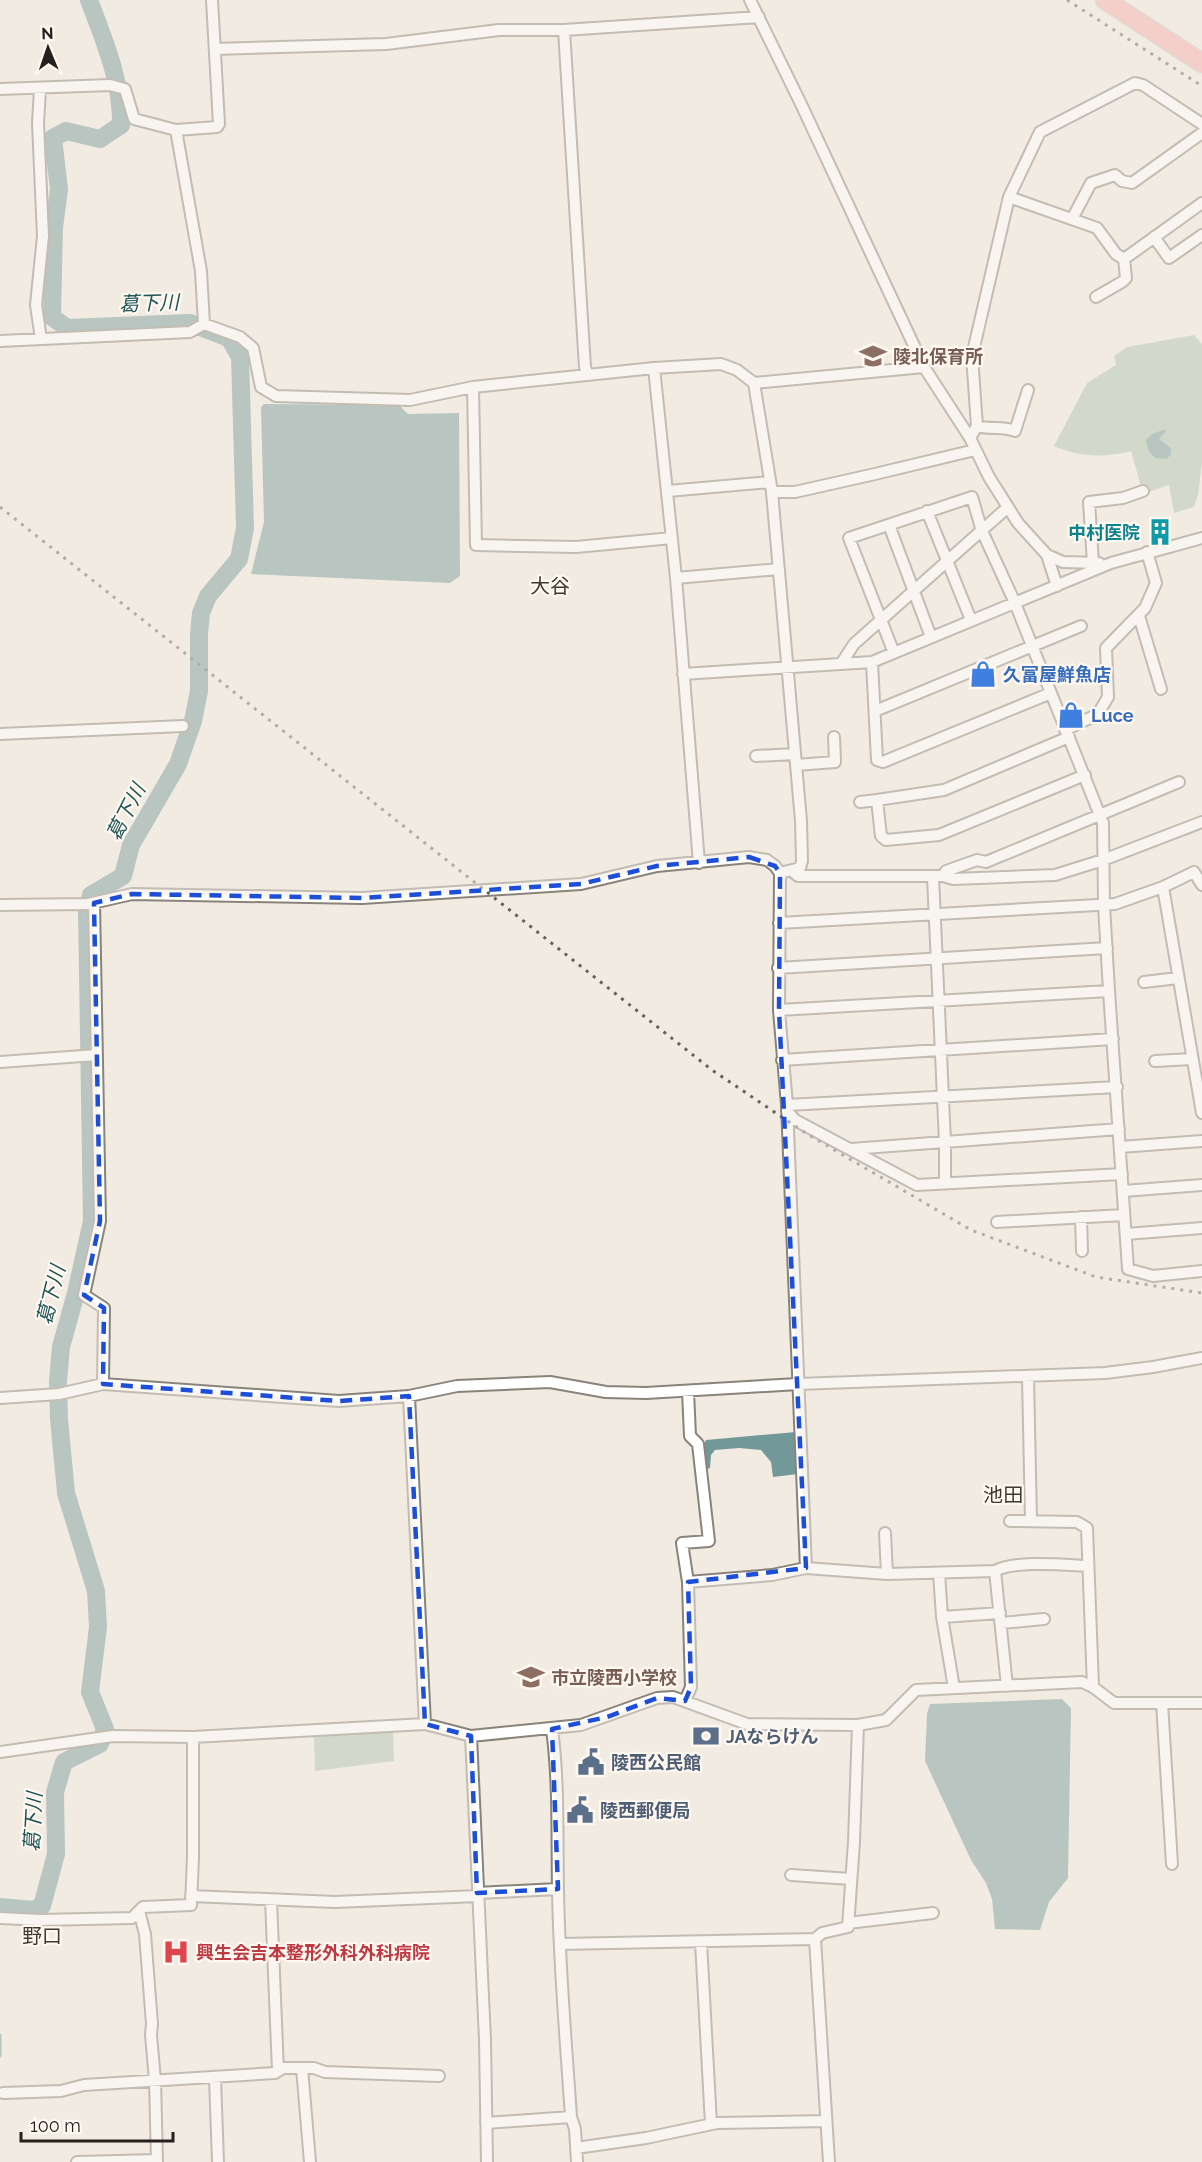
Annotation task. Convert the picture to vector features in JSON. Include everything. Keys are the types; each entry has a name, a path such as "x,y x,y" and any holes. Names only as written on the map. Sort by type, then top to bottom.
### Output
{"highway":[{"path":"1115,2 1202,63"}],"street":[{"path":"0,90 110,85 125,89 134,119 176,130 217,127 219,124 212,0"},
{"path":"750,0 924,367 970,438 989,477 1008,507 1023,529 1047,555 1063,562 1111,563"},
{"path":"214,49 386,44 499,30 564,30 759,17"},
{"path":"564,30 575,225 585,367 588,375"},
{"path":"970,438 977,426 972,356 1009,197 1040,132 1135,83 1143,85 1202,124"},
{"path":"40,89 38,123 43,236 36,305 41,339"},
{"path":"176,130 201,271 204,324"},
{"path":"1072,219 1091,183 1115,175 1122,181 1132,183 1202,133"},
{"path":"1009,197 1097,228 1116,254 1124,259"},
{"path":"1124,259 1202,203"},
{"path":"1154,237 1168,258 1202,235"},
{"path":"1096,297 1126,278 1124,259"},
{"path":"0,341 190,332 204,324 240,337 253,348 261,387 276,396 410,399 473,387 654,368 721,364 737,370 754,383 924,367"},
{"path":"654,368 676,578 699,863"},
{"path":"754,383 771,487 796,759 802,861 800,868 780,873"},
{"path":"473,387 476,544 576,547 672,538"},
{"path":"977,426 987,429 1008,428 1015,431 1028,390"},
{"path":"668,491 771,487 795,492 975,450"},
{"path":"1093,563 1089,502 1123,498 1143,491"},
{"path":"894,653 849,538 972,497 982,531 1015,603 1103,823 1104,905 1128,1269 1153,1276 1202,1271"},
{"path":"841,664 854,644 1008,507"},
{"path":"927,511 971,621"},
{"path":"889,525 932,637"},
{"path":"683,674 872,662 1111,563 1202,538"},
{"path":"860,802 944,790 1067,734 1098,714 1108,697 1106,648 1127,624 1139,616 1156,583 1147,552"},
{"path":"1047,555 1057,586"},
{"path":"676,578 779,569"},
{"path":"1139,616 1161,689"},
{"path":"875,711 1081,626"},
{"path":"872,662 878,760 883,762 1051,693"},
{"path":"0,734 183,726"},
{"path":"756,756 836,762 834,737"},
{"path":"877,800 881,836 886,840 939,836 1085,775"},
{"path":"938,876 977,860 986,862 1179,782"},
{"path":"792,871 798,876 938,876 953,879 1055,875 1103,860 1202,822"},
{"path":"0,905 94,903 132,894 362,898 582,884 657,866 749,857 767,860 776,866 780,873 779,1010 787,1108 806,1568"},
{"path":"779,923 1115,904 1163,887 1194,872 1202,885"},
{"path":"938,876 934,915 945,1182"},
{"path":"1163,887 1192,1059 1199,1078 1202,1113"},
{"path":"94,903 100,1221 84,1295 104,1308 103,1384"},
{"path":"778,968 1107,948"},
{"path":"1144,982 1178,978"},
{"path":"779,1010 1109,991"},
{"path":"782,1059 1113,1038"},
{"path":"0,1062 96,1055"},
{"path":"1155,1061 1192,1059"},
{"path":"787,1108 1117,1087"},
{"path":"787,1108 795,1120 917,1185 1122,1174"},
{"path":"851,1149 1119,1129"},
{"path":"1120,1147 1202,1141"},
{"path":"1123,1191 1202,1185"},
{"path":"997,1222 1124,1215"},
{"path":"1080,1217 1082,1251"},
{"path":"1126,1234 1202,1228"},
{"path":"0,1398 59,1394 103,1384 339,1401 409,1396 457,1386 550,1382 606,1392 646,1393 798,1384 1105,1373 1202,1358"},
{"path":"1028,1377 1031,1521"},
{"path":"685,1701 691,1687 688,1582 682,1543 709,1541 698,1444 690,1436 688,1391"},
{"path":"409,1396 425,1724"},
{"path":"1010,1521 1077,1522 1087,1528 1093,1687"},
{"path":"885,1533 887,1574"},
{"path":"688,1582 772,1575 806,1568 887,1574 995,1571 1012,1566 1088,1566"},
{"path":"995,1571 1007,1686"},
{"path":"939,1573 942,1617 954,1688"},
{"path":"942,1617 1044,1619"},
{"path":"0,1752 113,1736 193,1737 425,1724 471,1736 552,1729 590,1722 657,1698 685,1701 747,1724 858,1725 886,1720 916,1690 1082,1682 1093,1687 1114,1703 1202,1703"},
{"path":"1162,1703 1172,1864"},
{"path":"560,1944 815,1939 822,1933 848,1927 858,1725"},
{"path":"552,1729 558,1838 560,1944 571,2117 575,2129 577,2162"},
{"path":"471,1736 485,2040 487,2162"},
{"path":"0,1918 40,1920 132,1918 143,1906 191,1905 194,1857 193,1737"},
{"path":"791,1875 851,1880"},
{"path":"191,1896 335,1902 558,1889"},
{"path":"271,1900 278,2072"},
{"path":"78,2162 157,2161 155,2080 145,1934 140,1911"},
{"path":"848,1923 933,1913"},
{"path":"815,1939 829,2162"},
{"path":"701,1942 711,2124"},
{"path":"3,2093 61,2091 84,2085 215,2078 278,2072 283,2068 314,2068 325,2072 439,2076"},
{"path":"302,2068 310,2162"},
{"path":"215,2078 218,2162"},
{"path":"486,2123 571,2117"},
{"path":"576,2148 646,2138 711,2124 825,2121"}],"highlighted area":[{"path":"749,857 775,866 780,873 779,1010 806,1568 688,1582 691,1687 685,1701 657,1698 607,1717 552,1729 558,1889 477,1893 471,1736 425,1724 409,1396 339,1401 103,1384 104,1308 84,1295 100,1221 94,903 132,894 362,898 581,884 657,866"}],"green space":[{"path":"1194,335 1202,344 1202,463 1194,507 1174,513 1169,485 1143,494 1131,451 1111,455 1092,455 1054,446 1087,383 1116,365 1114,356 1127,347"},
{"path":"393,1730 394,1761 315,1771 314,1736"}],"water":[{"path":"264,404 399,405 408,414 459,413 460,576 450,583 251,574 264,522 261,407"},
{"path":"1167,430 1159,439 1171,448 1171,454 1167,459 1155,458 1148,450 1146,440 1152,434"},
{"path":"796,1432 798,1474 773,1477 771,1462 761,1450 739,1448 715,1450 711,1455 710,1468 707,1469 704,1445 706,1440"},
{"path":"1062,1699 1071,1708 1068,1878 1049,1902 1040,1930 995,1929 992,1899 986,1883 971,1860 925,1761 927,1714 930,1704"}],"waterway":[{"name":"葛下川","path":"0,1907 33,1910 42,1906 56,1854 55,1792 64,1762 100,1744 105,1729 90,1692 98,1627 96,1591 66,1493 58,1381 61,1347 92,1221 87,911 91,895 123,876 131,845 178,764 193,721 199,691 201,613 208,596 239,559 245,528 240,357 229,338 190,323 67,328 52,317 54,228 59,189 53,138 66,131 100,139 121,125 121,109 115,77 89,0"},
{"name":"葛下川","path":"0,2035 0,2056"}],"railway":[{"path":"1067,0 1202,86"},
{"path":"0,507 712,1070 807,1134 971,1230 1096,1277 1202,1293"}],"place":[{"name":"陵北保育所","path":"873,356"},
{"name":"中村医院","path":"1160,532"},
{"name":"久富屋鮮魚店","path":"983,674"},
{"name":"Luce","path":"1071,715"},
{"name":"市立陵西小学校","path":"531,1677"},
{"name":"JAならけん","path":"706,1736"},
{"name":"陵西公民館","path":"591,1762"},
{"name":"陵西郵便局","path":"580,1810"},
{"name":"興生会吉本整形外科外科病院","path":"176,1952"}],"district":[{"name":"大谷","path":"550,586"},
{"name":"池田","path":"1003,1495"},
{"name":"野口","path":"42,1936"}]}
